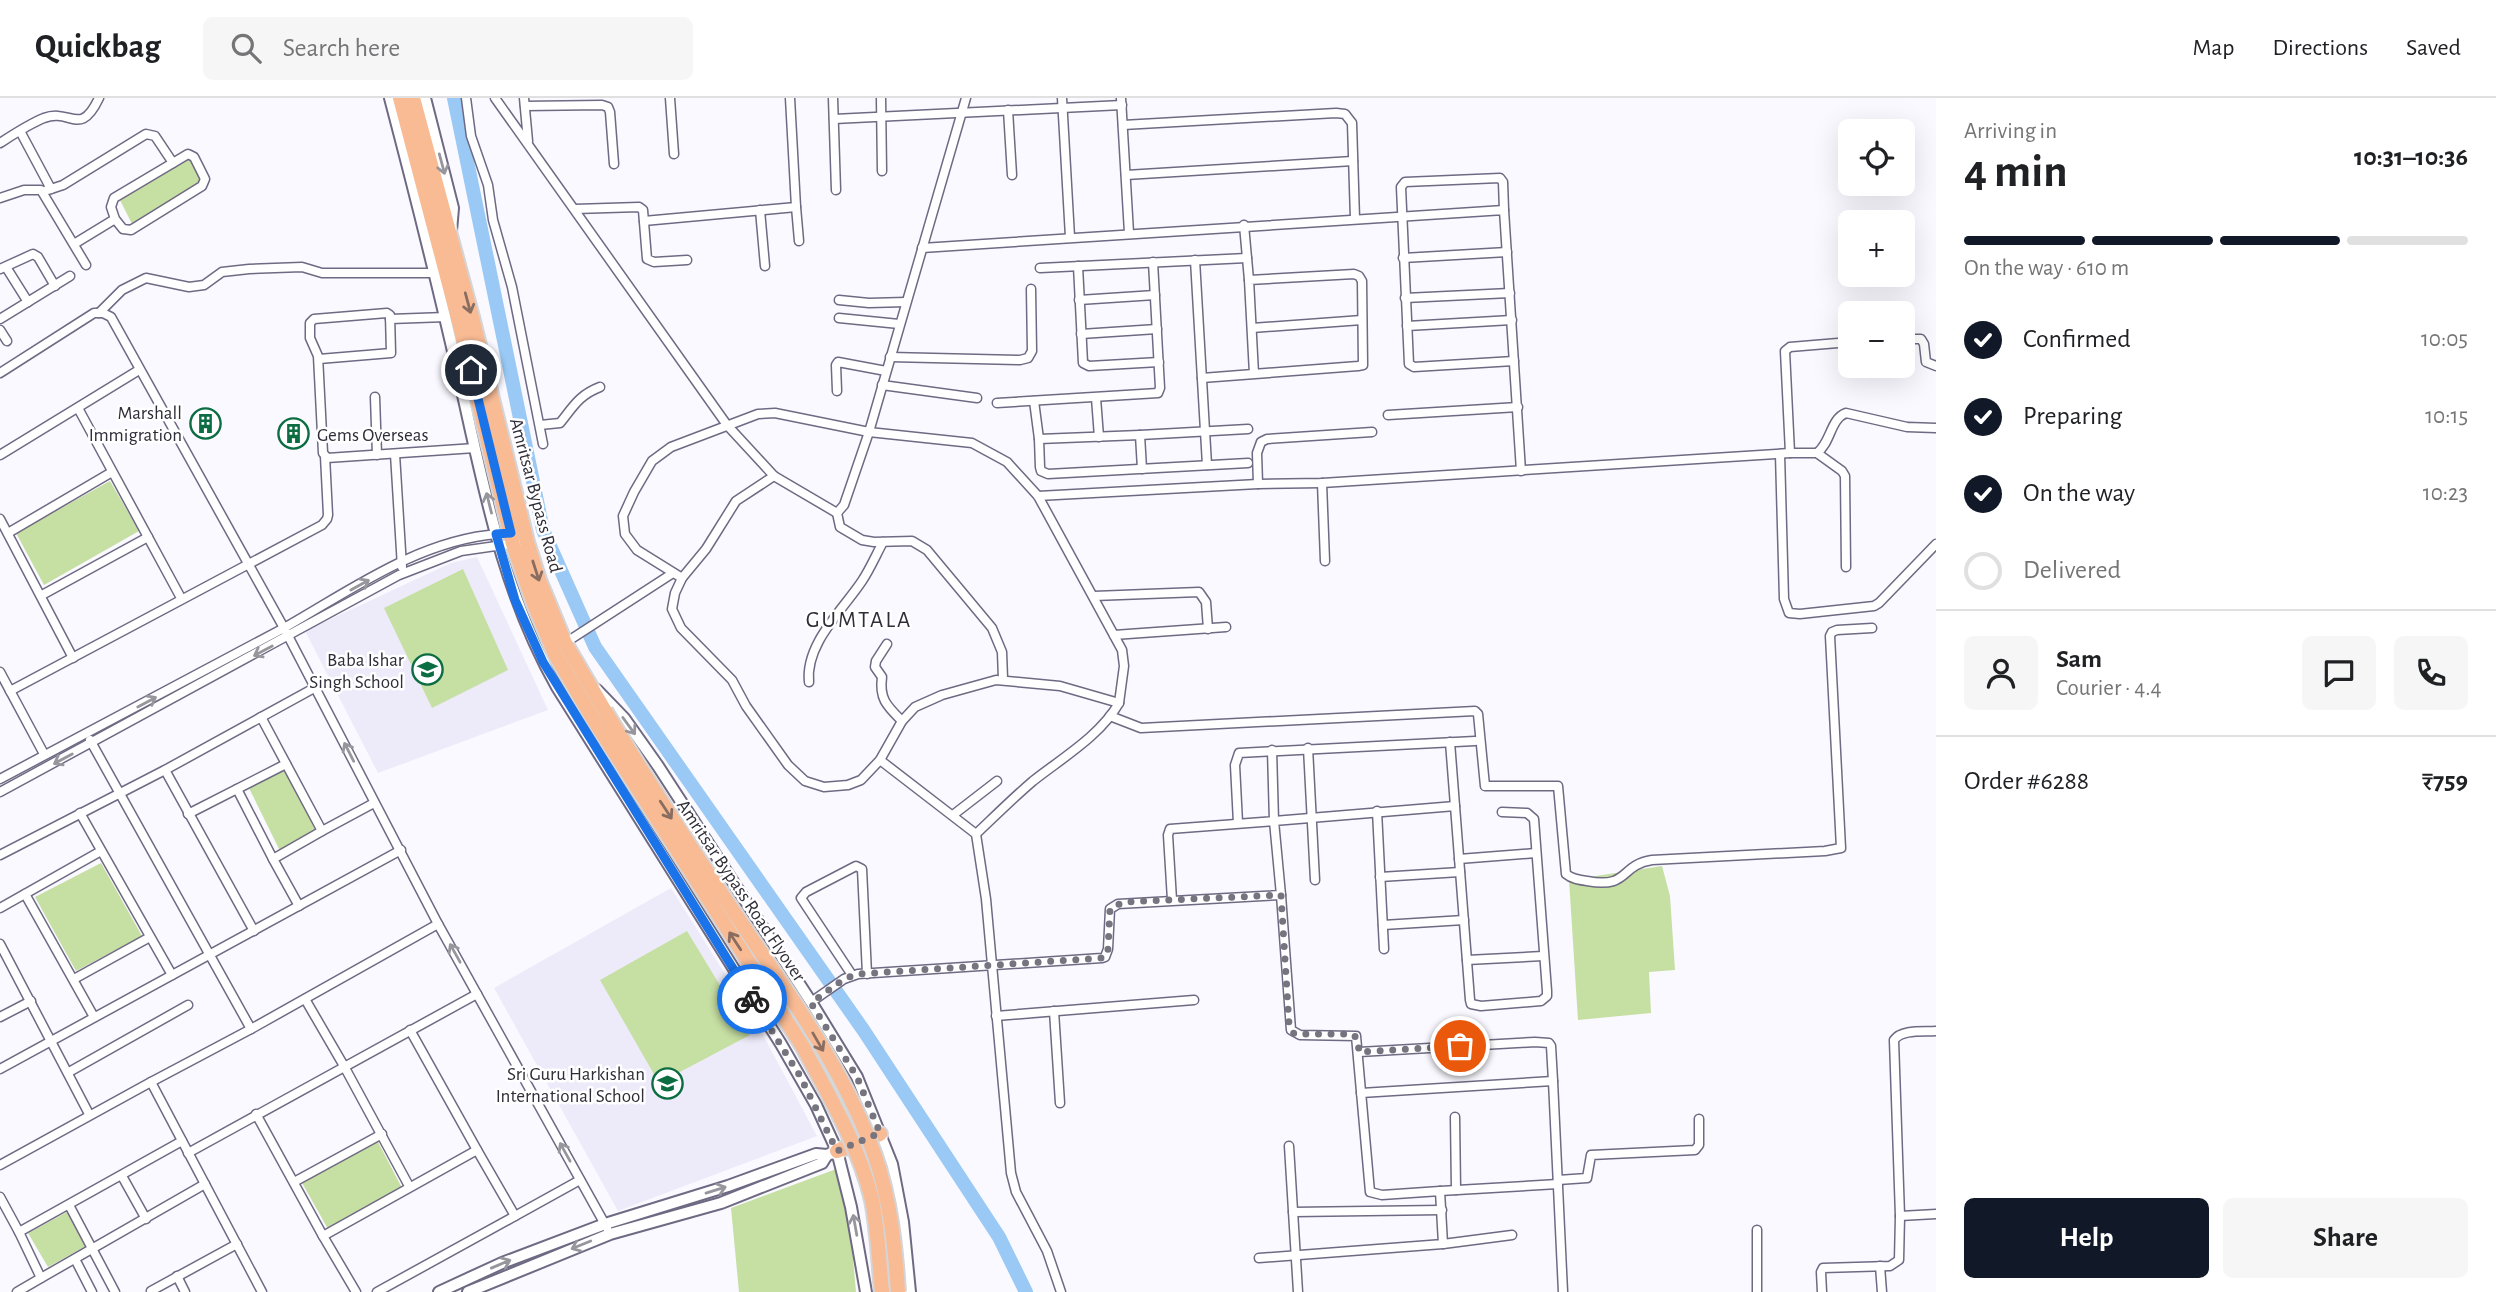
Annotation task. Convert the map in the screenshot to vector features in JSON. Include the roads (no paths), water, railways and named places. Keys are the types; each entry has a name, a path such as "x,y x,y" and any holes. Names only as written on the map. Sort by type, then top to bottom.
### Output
{"highway":[{"name":"Amritsar Bypass Road","path":"400,98 432,221 434,251 459,322 512,539 544,629 577,679"},
{"name":"Amritsar Bypass Road","path":"413,98 450,237 512,539 539,580 577,679"},
{"name":"Amritsar Bypass Road Flyover","path":"577,679 803,1047 831,1098 858,1157 872,1201 882,1292"},
{"name":"Amritsar Bypass Road Flyover","path":"598,714 651,786 800,1012 853,1105 883,1183 898,1292"},
{"path":"832,1153 880,1133"}],"street":[{"path":"0,143 47,117 75,120 86,118 99,98"},
{"path":"390,98 434,251 435,273 475,448 512,539 515,600 543,662 800,1076 852,1207 866,1292"},
{"path":"425,98 453,208 450,237"},
{"path":"466,98 471,136 488,185 494,220 512,286 543,444"},
{"path":"495,98 727,425 774,475 837,513 840,527 853,536 874,542 912,541 927,550 992,628 1002,652 1003,680"},
{"path":"670,98 674,154"},
{"path":"790,98 799,241"},
{"path":"833,98 836,190"},
{"path":"881,98 882,171"},
{"path":"837,513 844,505 869,432 966,98"},
{"path":"834,118 1008,110 1062,103 1121,101 1129,233"},
{"path":"528,144 524,102 601,105 608,107 610,112 614,164"},
{"path":"1062,103 1070,237"},
{"path":"1008,110 1012,175"},
{"path":"1124,125 1345,114 1352,123 1355,219"},
{"path":"20,131 51,189"},
{"path":"0,198 23,190 51,189 63,185 146,134 155,135 173,163"},
{"path":"188,154 193,156 205,178 204,185 131,230 123,229 115,219 111,206 114,198 188,154"},
{"path":"1126,175 1353,161"},
{"path":"1514,361 1412,366 1409,363 1401,216 1401,187 1405,182 1500,178 1503,182 1521,471"},
{"path":"41,190 86,265"},
{"path":"575,209 636,206 643,210 647,259 653,262 687,260"},
{"path":"644,221 796,207"},
{"path":"760,210 765,266"},
{"path":"922,248 1504,210"},
{"path":"74,244 115,219"},
{"path":"1244,225 1254,374"},
{"path":"1403,258 1507,252"},
{"path":"28,302 3,268 28,254 36,255 55,285"},
{"path":"1040,268 1247,258"},
{"path":"1195,260 1207,465"},
{"path":"997,403 1158,393 1160,388 1153,262"},
{"path":"1078,266 1082,361 1087,366 1159,362"},
{"path":"99,313 121,290 146,278 189,287 204,285 222,272 249,269 302,267 322,273 435,273"},
{"path":"1202,378 1362,366 1365,360 1362,281 1357,275 1249,280"},
{"path":"0,318 70,276"},
{"path":"890,357 1028,358 1032,351 1031,289"},
{"path":"1405,298 1510,293"},
{"path":"1079,300 1155,295"},
{"path":"839,300 869,303 906,302"},
{"path":"0,373 94,313 111,317 289,637 438,924 607,1229"},
{"path":"10,691 325,522 328,514 319,359 310,338 309,325 312,320 387,313 390,315 391,353 319,359"},
{"path":"390,319 446,317"},
{"path":"839,318 899,324"},
{"path":"1252,328 1362,320"},
{"path":"1407,326 1512,320"},
{"path":"1081,334 1157,329"},
{"path":"0,330 6,341"},
{"path":"1915,339 1921,339 1924,344 1926,362 1936,366"},
{"path":"1838,343 1790,347 1785,351 1784,599 1789,613 1874,606 1936,544"},
{"path":"837,391 838,362 886,371"},
{"path":"0,455 139,370"},
{"path":"882,385 977,398"},
{"path":"540,425 561,424 576,400 600,387"},
{"path":"375,397 377,455"},
{"path":"1096,398 1099,437"},
{"path":"1034,401 1040,467 1044,473 1248,463"},
{"path":"1388,415 1518,407"},
{"path":"78,408 181,598"},
{"path":"682,578 631,545 623,528 623,516 634,492 657,456 671,447 727,425 758,414 775,413 869,432 972,443 1007,462 1038,496 1124,654 1119,703 1110,716 976,834"},
{"path":"1818,453 1825,446 1843,413 1907,427 1936,428"},
{"path":"1039,439 1248,429"},
{"path":"1258,484 1257,453 1261,442 1267,439 1372,432"},
{"path":"1140,435 1142,469"},
{"path":"325,456 333,459 475,448"},
{"path":"1038,496 1322,483 1653,460 1818,453 1845,476 1846,567"},
{"path":"395,454 403,573"},
{"path":"8,533 112,472"},
{"path":"774,475 736,501 706,549 682,578 672,610 681,628 732,680 746,706 797,775 805,781 824,787 848,785 861,780 880,760 902,721 915,706 1003,680 1060,686 1119,703"},
{"path":"1322,483 1325,561"},
{"path":"0,519 73,657"},
{"path":"41,595 148,537"},
{"path":"0,779 284,628 401,562 450,542 512,539"},
{"path":"0,792 403,573 461,551 512,539"},
{"path":"809,682 811,658 864,577 883,542"},
{"path":"565,643 673,573"},
{"path":"1094,596 1199,592 1206,602 1208,629"},
{"path":"1114,635 1226,627"},
{"path":"1110,716 1141,728 1475,711 1478,715 1485,786 1558,786 1566,874 1573,878 1609,883 1622,878 1638,863 1652,860 1840,850 1842,839 1830,636 1837,630 1872,628"},
{"path":"887,644 875,667 882,677 880,691 884,699 902,721"},
{"path":"0,672 44,754"},
{"path":"577,679 624,718 651,756 857,1077 892,1164 901,1210 910,1292"},
{"path":"0,855 165,770 316,687"},
{"path":"261,717 322,831"},
{"path":"87,734 251,1029"},
{"path":"1238,823 1239,753 1475,741"},
{"path":"1450,742 1470,1000 1471,1004 1481,1006 1544,1000 1547,990 1532,816 1527,813 1502,812"},
{"path":"1308,748 1315,880"},
{"path":"1272,750 1274,821 1291,1030 1300,1035 1353,1034 1358,1040 1370,1192 1382,1195 1587,1178 1591,1155 1695,1150 1699,1145 1699,1119"},
{"path":"880,760 976,834 986,900 1013,1184 1047,1251 1061,1292"},
{"path":"188,814 286,764"},
{"path":"165,770 254,931"},
{"path":"953,815 997,781"},
{"path":"237,789 299,906"},
{"path":"273,859 374,803"},
{"path":"1172,900 1168,835 1170,829 1455,806"},
{"path":"1377,811 1384,949"},
{"path":"80,813 172,975"},
{"path":"0,908 101,850"},
{"path":"0,1069 401,850"},
{"path":"1459,859 1536,853"},
{"path":"848,977 801,898 806,892 856,866 862,869 867,974"},
{"path":"1380,877 1460,872"},
{"path":"26,894 94,1017"},
{"path":"811,1003 848,977 867,974 1102,958 1108,949 1110,914 1113,906 1123,902 1281,895"},
{"path":"1383,925 1464,920"},
{"path":"0,1165 438,924"},
{"path":"74,979 150,937"},
{"path":"0,944 89,1114"},
{"path":"1467,960 1543,956"},
{"path":"188,1153 477,993"},
{"path":"305,999 409,1186"},
{"path":"996,1016 1194,1000"},
{"path":"0,1017 31,1001"},
{"path":"69,1072 188,1005"},
{"path":"1054,1012 1060,1103"},
{"path":"410,1030 515,1216"},
{"path":"1822,1292 1823,1268 1895,1265 1899,1260 1894,1040 1898,1034 1936,1031"},
{"path":"1359,1052 1544,1042 1551,1046 1563,1292"},
{"path":"1361,1093 1553,1081"},
{"path":"150,1082 262,1292"},
{"path":"256,1114 356,1292"},
{"path":"1455,1117 1456,1190"},
{"path":"294,1182 382,1134"},
{"path":"19,1232 181,1141"},
{"path":"1289,1146 1298,1292"},
{"path":"323,1236 477,1150"},
{"path":"439,1292 502,1263 607,1229 720,1203 822,1163 832,1153"},
{"path":"122,1176 146,1219"},
{"path":"377,1292 580,1180"},
{"path":"17,1292 205,1184"},
{"path":"1440,1191 1443,1244"},
{"path":"0,1197 41,1278"},
{"path":"69,1205 116,1292"},
{"path":"1293,1212 1442,1210"},
{"path":"1900,1216 1936,1214"},
{"path":"468,1292 607,1229"},
{"path":"1757,1230 1757,1292"},
{"path":"1259,1258 1443,1244 1511,1235"},
{"path":"151,1291 237,1244"},
{"path":"75,1259 92,1292"},
{"path":"1880,1266 1882,1292"},
{"path":"177,1276 185,1292"}],"waterway":[{"path":"454,98 543,530 595,647 864,1031 999,1237 1026,1292"}],"place":[{"name":"Marshall Immigration","path":"205,423"},
{"name":"Gems Overseas","path":"294,434"},
{"name":"Baba Ishar Singh School","path":"427,670"},
{"name":"Sri Guru Harkishan International School","path":"668,1084"}],"district":[{"name":"GUMTALA","path":"859,619"}]}
